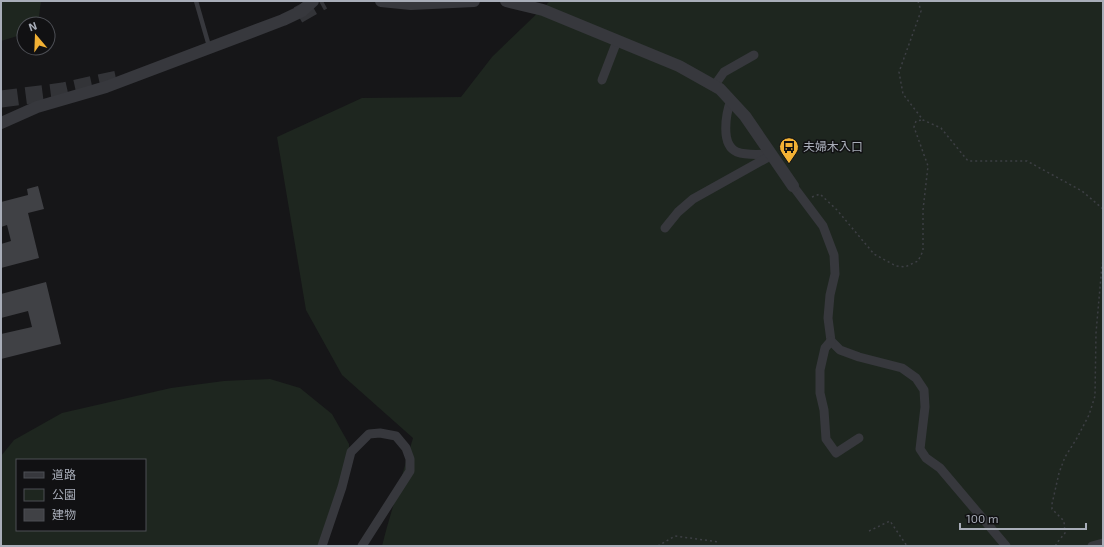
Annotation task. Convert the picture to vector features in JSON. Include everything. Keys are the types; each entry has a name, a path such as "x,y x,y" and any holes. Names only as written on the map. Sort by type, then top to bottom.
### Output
{"street":[{"path":"1,123 37,107 106,87 283,20 302,11 313,1"},
{"path":"381,1 411,4 474,1"},
{"path":"506,1 543,10 679,66 720,89 731,100 745,116 793,186 823,226 834,255 835,274 830,295 828,318 831,341 840,350 859,358 902,368 916,378 924,390 920,450 926,458 940,468 1006,546"},
{"path":"602,80 617,41"},
{"path":"714,86 724,72 754,55"},
{"path":"731,100 727,109 725,131 728,143 735,152 747,154 772,154"},
{"path":"664,228 678,212 693,199 772,154"},
{"path":"831,341 825,348 820,370 820,393 824,410 826,439 836,453 858,438"},
{"path":"322,546 342,487 351,452 369,434 380,433 396,436 406,448 410,459 410,471 362,546"},
{"path":"1092,546 1103,543"}],"lane":[{"path":"196,1 209,48"}],"path":[{"path":"918,1 921,11 899,72 903,94 923,120 941,128 968,161 1027,161 1082,191 1103,209"},
{"path":"804,201 820,194 837,210 874,254 896,266 905,267 918,261 923,250 922,210 928,166 914,127 916,121 923,120"},
{"path":"1056,546 1065,533 1064,521 1052,509 1058,473 1064,457 1077,438 1089,415 1095,396 1096,333 1103,261"},
{"path":"869,531 890,522 908,546"},
{"path":"658,546 675,536 719,542"}],"green space":[{"path":"1,1 41,1 39,16 16,16 16,36 1,41"},
{"path":"550,1 1103,1 1103,546 382,546 413,438 342,375 306,310 277,137 362,98 461,97 492,57"},
{"path":"270,379 300,388 332,414 349,444 350,470 321,546 1,546 1,456 14,440 62,413 171,388 224,381"}],"building":[{"path":"38,186 44,209 28,213 39,258 1,268 1,244 11,241 7,225 1,227 1,202 28,195 27,189"},
{"path":"46,282 61,344 1,359 1,334 32,327 28,311 1,318 1,294"}],"tunnel":[{"path":"298,15 323,1"},
{"path":"1,99 63,91 117,79"}],"place":[{"name":"夫婦木入口","path":"789,164"}]}
